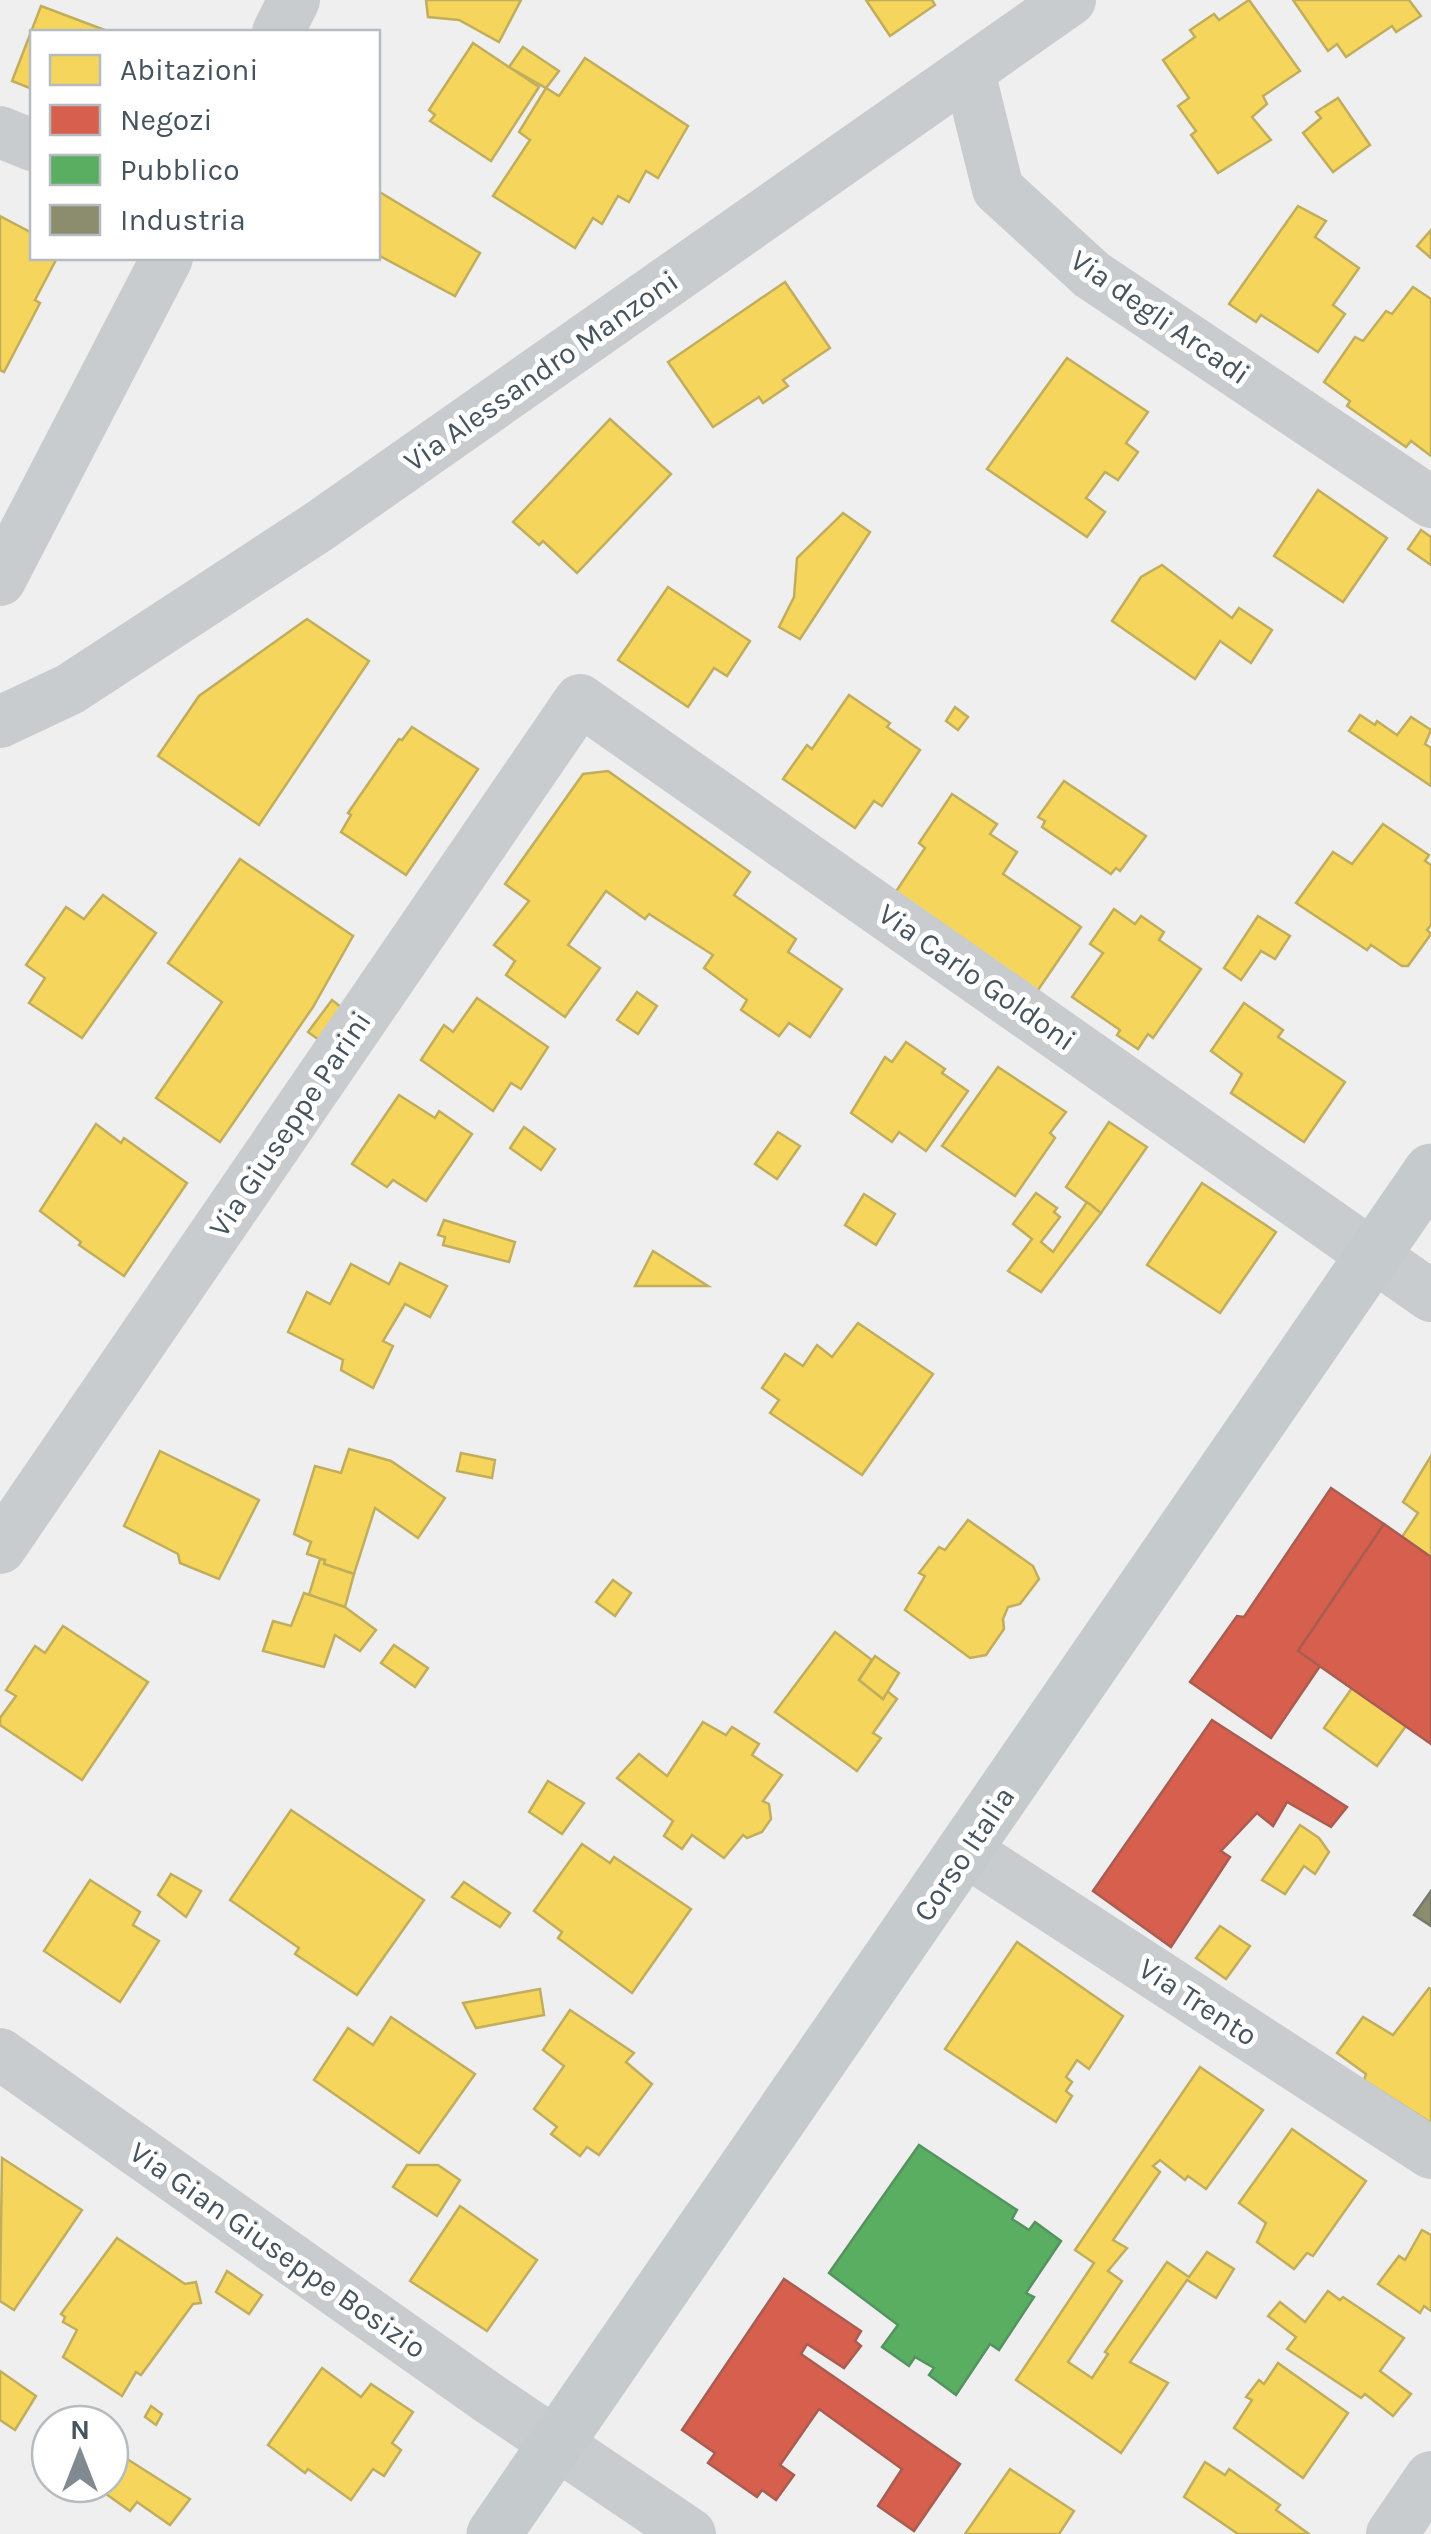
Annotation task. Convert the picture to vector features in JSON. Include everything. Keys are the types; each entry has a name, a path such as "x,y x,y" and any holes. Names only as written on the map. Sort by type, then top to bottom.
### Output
{"main road":[{"name":"Corso Italia","path":"494,2534 1431,1171"}],"street":[{"path":"279,30 294,0"},
{"name":"Via Alessandro Manzoni","path":"0,722 70,690 318,528 1070,0"},
{"name":"Via degli Arcadi","path":"969,72 998,189 1092,275 1431,502"},
{"path":"0,132 30,144"},
{"path":"0,580 166,260"},
{"name":"Via Carlo Goldoni","path":"580,700 1431,1296"},
{"name":"Via Giuseppe Parini","path":"0,1548 580,700"},
{"name":"Via Trento","path":"966,1851 1431,2153"},
{"name":"Via Gian Giuseppe Bosizio","path":"0,2054 490,2399 690,2534"},
{"path":"1392,2534 1431,2477"}],"building: Abitazioni":[{"path":"426,0 521,0 499,42 459,20 428,17"},
{"path":"866,0 932,0 935,5 890,36"},
{"path":"1249,0 1300,71 1263,96 1267,104 1252,117 1271,140 1218,173 1191,135 1196,131 1178,106 1189,98 1163,60 1195,37 1190,30 1214,14 1219,20"},
{"path":"1293,0 1409,0 1421,16 1396,32 1392,26 1346,57 1337,44 1328,51"},
{"path":"41,6 105,30 32,30"},
{"path":"30,34 30,88 12,81"},
{"path":"473,43 539,87 491,161 430,121 435,115 429,110"},
{"path":"523,47 559,71 546,88 509,67"},
{"path":"585,58 688,126 658,178 646,171 629,202 618,196 602,224 593,218 575,248 493,196 530,140 519,132 546,88 559,96"},
{"path":"1338,98 1370,145 1333,172 1303,133 1321,118 1316,112"},
{"path":"380,192 480,253 455,296 380,256"},
{"path":"1298,206 1326,221 1315,237 1359,268 1333,305 1345,314 1318,352 1261,315 1256,322 1229,304"},
{"path":"0,216 30,232 30,260 56,260 35,300 40,303 4,372 0,370"},
{"path":"1431,230 1431,258 1417,246"},
{"path":"785,282 830,348 783,380 788,386 763,403 759,397 713,427 668,362"},
{"path":"1413,287 1431,299 1431,456 1411,441 1406,447 1347,406 1350,401 1324,382 1355,337 1363,341 1386,311 1392,314"},
{"path":"1067,358 1148,412 1126,443 1138,452 1118,480 1105,472 1086,498 1105,512 1087,537 987,469"},
{"path":"610,419 671,474 577,573 543,541 539,545 513,522"},
{"path":"1318,490 1387,538 1343,602 1274,556"},
{"path":"843,513 870,532 800,639 779,627 794,597 797,558"},
{"path":"1421,530 1431,537 1431,565 1408,549"},
{"path":"1162,565 1232,618 1239,608 1272,630 1251,663 1220,641 1195,679 1112,621 1141,577"},
{"path":"668,587 750,641 727,676 714,668 688,707 618,660"},
{"path":"307,619 369,661 259,825 158,756 199,696"},
{"path":"849,695 920,750 882,806 874,801 855,828 783,779 807,745 812,749"},
{"path":"955,707 968,717 958,730 946,721"},
{"path":"1360,715 1397,735 1411,717 1431,730 1425,744 1431,748 1431,786 1349,731"},
{"path":"412,727 478,769 406,875 341,832 351,815 348,813 399,739"},
{"path":"608,771 750,872 734,895 796,939 788,952 842,989 810,1037 789,1023 779,1036 741,1010 747,1000 704,968 713,955 649,914 645,919 606,891 568,945 600,968 565,1017 506,975 515,961 494,945 529,901 505,884 583,774"},
{"path":"1064,781 1146,836 1120,871 1116,868 1111,874 1042,827 1045,821 1038,817"},
{"path":"952,794 997,824 990,834 1017,852 1003,874 1081,927 1036,993 893,896 925,848 919,843"},
{"path":"1383,824 1429,855 1425,861 1431,865 1431,925 1427,930 1431,934 1408,966 1371,945 1367,950 1296,903 1333,852 1352,864"},
{"path":"240,859 353,936 313,1007 220,1142 156,1098 222,1002 168,963"},
{"path":"103,895 156,933 82,1038 29,1003 45,978 26,965 66,907 84,919"},
{"path":"1114,909 1135,924 1141,916 1164,932 1159,940 1201,969 1153,1038 1148,1034 1138,1049 1117,1035 1120,1030 1072,997 1103,953 1090,944"},
{"path":"1258,916 1290,936 1275,959 1261,951 1241,980 1224,968"},
{"path":"637,992 657,1006 638,1034 617,1020"},
{"path":"477,998 548,1047 521,1089 511,1083 493,1111 421,1060 444,1025 453,1032"},
{"path":"332,1000 346,1011 323,1043 308,1032"},
{"path":"1244,1003 1283,1030 1278,1037 1345,1082 1304,1142 1231,1093 1242,1074 1211,1051"},
{"path":"906,1042 968,1091 926,1151 899,1132 892,1142 851,1113 885,1057 892,1062"},
{"path":"998,1067 1066,1112 1050,1133 1055,1138 1015,1196 942,1146"},
{"path":"399,1095 435,1118 439,1111 472,1134 426,1201 393,1180 387,1187 352,1164"},
{"path":"1109,1122 1147,1147 1101,1213 1066,1187"},
{"path":"96,1124 121,1143 124,1138 187,1183 124,1276 79,1245 81,1242 40,1211"},
{"path":"524,1127 555,1149 541,1170 510,1148"},
{"path":"778,1132 800,1146 777,1179 755,1164"},
{"path":"1202,1183 1276,1232 1220,1313 1147,1265"},
{"path":"1036,1193 1057,1208 1054,1212 1060,1217 1041,1242 1053,1252 1087,1202 1101,1213 1041,1292 1008,1271 1032,1239 1013,1224"},
{"path":"864,1194 895,1214 876,1245 845,1225"},
{"path":"444,1220 515,1242 509,1262 443,1245 445,1237 438,1235"},
{"path":"653,1251 708,1286 635,1286"},
{"path":"400,1263 447,1286 430,1317 405,1304 383,1341 393,1346 373,1388 341,1370 343,1360 288,1332 307,1292 330,1304 351,1264 389,1284"},
{"path":"858,1323 933,1374 862,1475 770,1413 779,1400 762,1388 785,1354 803,1366 817,1345 832,1357"},
{"path":"349,1449 391,1461 445,1498 418,1538 375,1508 354,1574 307,1554 311,1542 294,1534 315,1466 341,1473"},
{"path":"160,1451 259,1500 219,1579 180,1563 178,1554 124,1526"},
{"path":"461,1453 495,1460 492,1478 457,1471"},
{"path":"1431,1456 1431,1557 1402,1537 1418,1513 1403,1502"},
{"path":"968,1520 1033,1566 1039,1579 1020,1604 1008,1607 1004,1629 986,1655 970,1658 905,1610 925,1576 919,1573 939,1547 945,1550"},
{"path":"320,1559 354,1574 345,1607 309,1595"},
{"path":"613,1580 631,1593 615,1616 596,1602"},
{"path":"304,1593 345,1607 376,1630 360,1651 335,1635 324,1667 263,1651 273,1621 291,1626"},
{"path":"63,1626 148,1682 82,1780 0,1725 0,1718 16,1696 6,1690 35,1646 45,1653"},
{"path":"835,1632 872,1660 859,1680 883,1699 887,1691 897,1699 873,1733 881,1738 857,1771 775,1712"},
{"path":"394,1645 428,1668 415,1687 381,1663"},
{"path":"875,1656 899,1673 883,1699 859,1680"},
{"path":"1352,1688 1406,1726 1377,1766 1324,1728"},
{"path":"703,1722 726,1735 732,1727 759,1744 752,1755 782,1775 763,1801 769,1804 771,1819 762,1832 747,1838 743,1835 724,1858 692,1835 682,1849 664,1836 673,1821 617,1778 639,1754 667,1776"},
{"path":"548,1781 584,1803 562,1834 529,1812"},
{"path":"291,1810 424,1900 357,1995 295,1954 299,1948 230,1900"},
{"path":"1300,1825 1319,1838 1329,1852 1315,1874 1304,1866 1285,1894 1262,1880"},
{"path":"582,1844 610,1863 614,1857 691,1909 632,1993 558,1938 562,1932 534,1911"},
{"path":"171,1874 201,1891 186,1917 158,1895"},
{"path":"90,1880 140,1912 133,1925 159,1941 120,2002 44,1951"},
{"path":"464,1882 510,1913 500,1927 452,1897"},
{"path":"1220,1926 1250,1946 1226,1979 1196,1958"},
{"path":"1017,1942 1123,2016 1089,2069 1077,2060 1066,2077 1072,2082 1066,2091 1072,2096 1056,2122 945,2049"},
{"path":"1429,1988 1431,2123 1364,2080 1366,2074 1337,2053 1363,2017 1393,2035"},
{"path":"540,1989 544,2015 476,2028 463,2003"},
{"path":"570,2010 634,2053 626,2062 652,2084 599,2155 587,2147 580,2156 551,2134 557,2127 534,2109 564,2066 543,2050"},
{"path":"391,2017 475,2074 419,2153 314,2080 348,2028 373,2045"},
{"path":"1200,2067 1263,2110 1206,2189 1188,2176 1185,2180 1160,2160 1153,2166 1160,2172 1113,2240 1127,2248 1108,2271 1122,2281 1068,2362 1092,2378 1108,2354 1105,2352 1167,2262 1189,2277 1207,2252 1234,2269 1216,2298 1187,2280 1130,2362 1168,2383 1121,2453 1016,2380 1094,2263 1075,2250"},
{"path":"1292,2129 1366,2181 1313,2256 1307,2253 1294,2269 1257,2242 1266,2223 1239,2203"},
{"path":"2,2158 82,2210 14,2310 0,2301"},
{"path":"407,2165 438,2165 460,2180 437,2216 393,2187"},
{"path":"460,2206 537,2260 487,2331 410,2281"},
{"path":"1422,2230 1431,2235 1431,2311 1424,2306 1420,2313 1378,2284 1399,2256 1405,2260"},
{"path":"117,2238 185,2284 196,2282 201,2303 193,2304 141,2375 136,2372 122,2396 63,2357 77,2330 63,2322 65,2317 61,2314"},
{"path":"227,2271 262,2295 249,2314 216,2292"},
{"path":"1328,2291 1404,2338 1380,2371 1411,2394 1393,2416 1365,2394 1361,2398 1287,2349 1296,2337 1268,2316 1280,2302 1305,2322"},
{"path":"1278,2363 1348,2413 1303,2478 1234,2428 1252,2400 1246,2397 1259,2380 1264,2384"},
{"path":"322,2368 361,2397 371,2384 413,2412 392,2443 401,2450 384,2476 373,2469 351,2500 268,2445"},
{"path":"0,2371 36,2396 15,2430 0,2420"},
{"path":"151,2406 162,2414 156,2425 145,2417"},
{"path":"130,2461 190,2499 170,2525 137,2502 130,2511 120,2504 130,2504"},
{"path":"1205,2462 1225,2475 1229,2469 1280,2505 1276,2510 1309,2534 1238,2534 1184,2497"},
{"path":"1010,2469 1074,2511 1059,2534 965,2534"}],"building: Negozi":[{"path":"1331,1488 1384,1524 1298,1651 1320,1666 1271,1738 1190,1682 1237,1616 1244,1617"},
{"path":"1384,1524 1431,1557 1431,1744 1298,1651"},
{"path":"1212,1720 1347,1807 1331,1827 1287,1802 1273,1826 1257,1813 1221,1851 1230,1857 1171,1947 1093,1891"},
{"path":"784,2279 861,2331 855,2341 861,2346 844,2368 807,2344 801,2354 960,2464 914,2531 878,2506 902,2469 819,2409 780,2465 794,2475 776,2500 762,2490 757,2497 708,2463 715,2453 682,2430"}],"building: Pubblico":[{"path":"919,2145 1017,2210 1012,2219 1029,2230 1035,2222 1061,2241 1026,2293 1034,2297 999,2350 990,2344 956,2395 929,2375 934,2368 915,2357 909,2366 882,2347 898,2325 829,2273"}],"building: Industria":[{"path":"1431,1891 1431,1926 1414,1915"}]}
